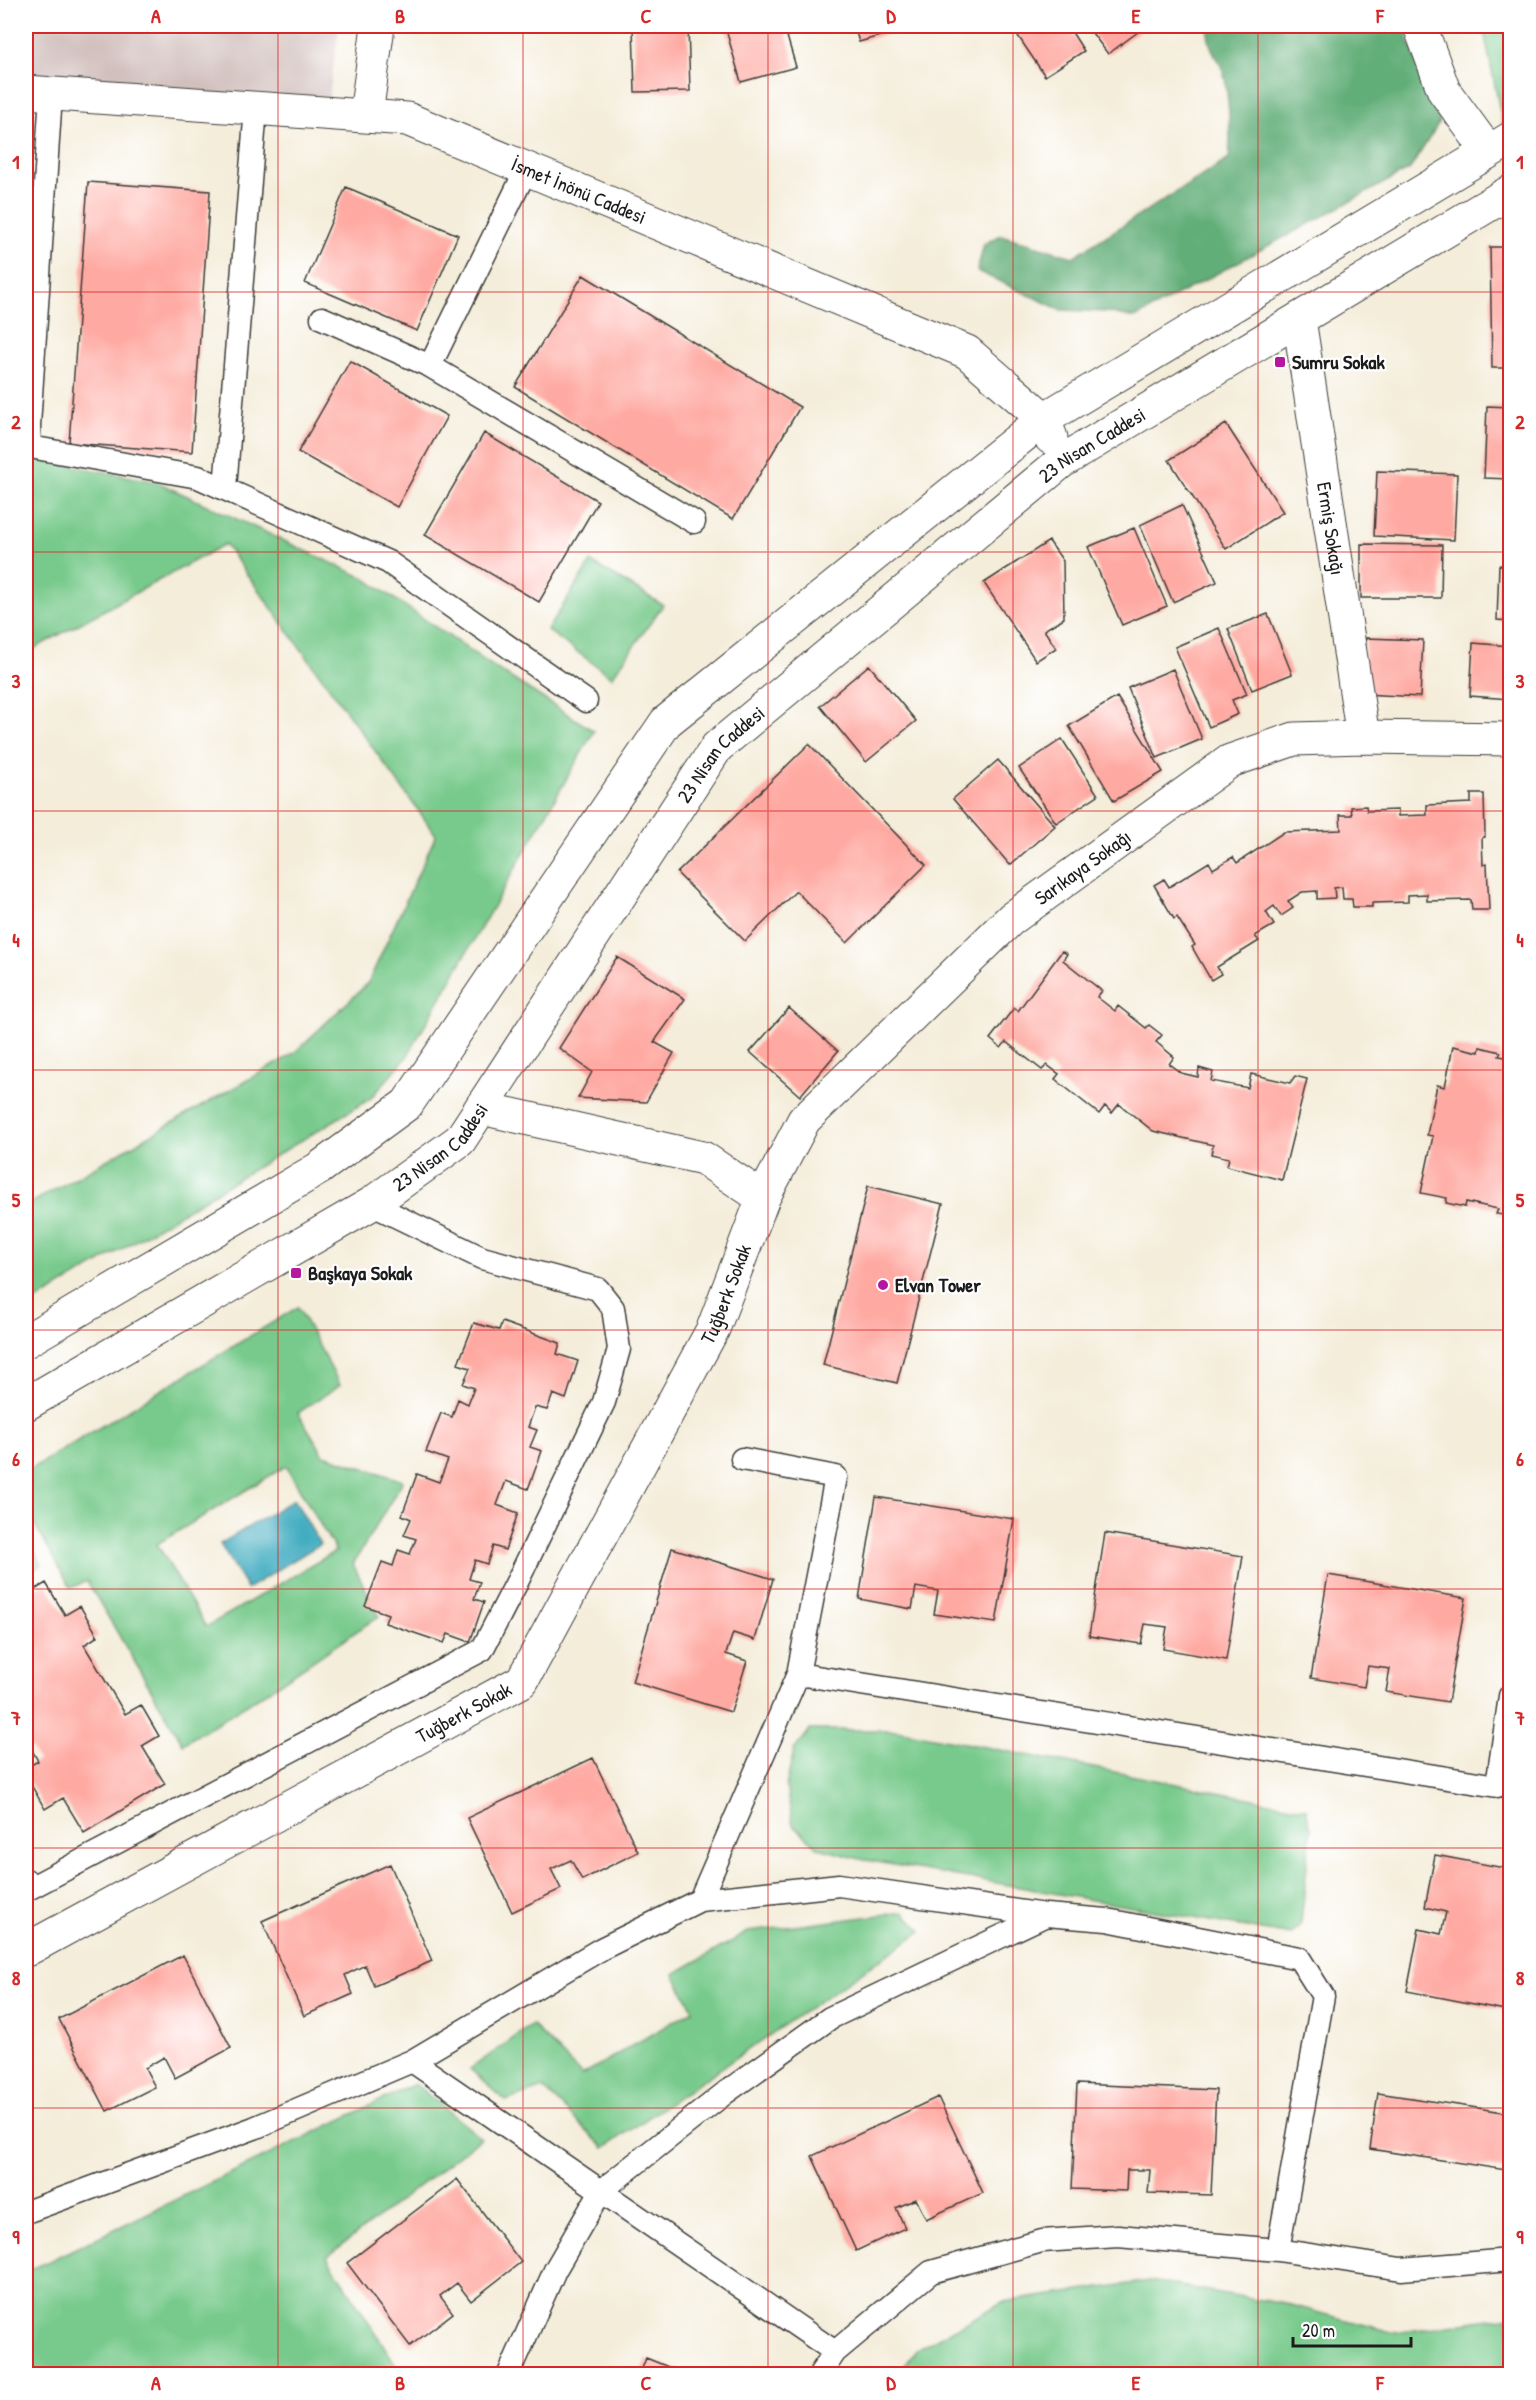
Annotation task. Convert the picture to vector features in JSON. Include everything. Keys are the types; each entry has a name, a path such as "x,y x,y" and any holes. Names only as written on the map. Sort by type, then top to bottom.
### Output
{"street":[{"path":"366,116 378,26"},
{"path":"26,1341 318,1169 407,1104 666,722 1044,419 1499,145 1444,91 1420,26"},
{"name":"İsmet İnönü Caddesi","path":"38,94 407,119 967,352 1044,419 1061,462"},
{"name":"23 Nisan Caddesi","path":"26,1404 371,1204 460,1140 717,747 1061,462 1510,192"},
{"name":"Ermiş Sokağı","path":"1299,319 1363,737"},
{"name":"Sarıkaya Sokağı","path":"763,1198 804,1120 1011,919 1230,761 1294,739 1363,737 1510,739"},
{"path":"481,1108 703,1158 763,1198"},
{"name":"Tuğberk Sokak","path":"26,1950 522,1681 713,1329 763,1198"}],"lane":[{"path":"38,94 28,446 198,477 388,562 586,701"},
{"path":"225,488 256,108"},
{"path":"430,366 527,168"},
{"path":"322,318 430,366 694,522"},
{"path":"26,1880 30,1888 482,1650 604,1402 619,1349 614,1308 598,1289 482,1258 371,1204"},
{"path":"700,1900 798,1674 836,1477 742,1459"},
{"path":"798,1674 1497,1786 1510,1696"},
{"path":"26,2212 254,2128 412,2061 601,1948 700,1900 839,1885 1046,1915 1107,1920 1299,1958 1323,1996 1278,2250"},
{"path":"509,2374 555,2271 602,2191 725,2093 830,2018 1046,1915"},
{"path":"412,2061 835,2352"},
{"path":"820,2374 835,2352 931,2272 1042,2241 1118,2236 1278,2250 1401,2270 1510,2260"}],"shaded area":[{"path":"26,26 339,26 326,119 26,93"}],"green space":[{"path":"1208,26 1406,26 1409,42 1440,121 1410,169 1135,318 1106,312 1061,310 977,271 984,244 1001,235 1073,257 1229,159 1229,118 1225,78 1210,43"},
{"path":"1483,26 1510,26 1510,128 1504,132"},
{"path":"26,457 157,482 364,578 500,671 594,731 406,1058 370,1099 26,1307 26,1206 293,1054 368,983 436,835 225,544 26,653"},
{"path":"591,562 663,605 612,677 547,630"},
{"path":"298,1307 340,1385 298,1413 324,1455 403,1481 353,1564 379,1616 276,1686 183,1744 87,1581 71,1588 26,1509 26,1472","holes":["286,1466 336,1551 206,1627 157,1544"]},
{"path":"26,1537 42,1564 26,1574"},
{"path":"810,1730 897,1730 1306,1809 1311,1828 1301,1923 1291,1935 860,1859 819,1848 793,1825 786,1786 794,1750"},
{"path":"904,1912 922,1931 604,2148 543,2088 506,2101 470,2069 532,2025 582,2075 693,2010 674,1974 748,1932"},
{"path":"415,2084 481,2138 327,2257 402,2374 26,2374 26,2272"},
{"path":"1150,2281 1291,2305 1395,2333 1510,2316 1510,2374 899,2374 916,2350 1003,2302"}],"water":[{"path":"294,1499 320,1544 247,1589 220,1544"}],"building":[{"path":"633,26 688,26 690,91 635,92"},
{"path":"725,26 784,26 796,67 741,82"},
{"path":"854,26 914,26 859,42"},
{"path":"964,26 977,26 967,32"},
{"path":"1028,26 1068,26 1084,51 1045,76 1016,33"},
{"path":"1094,26 1146,26 1108,54 1089,29"},
{"path":"88,182 210,191 192,452 69,443"},
{"path":"346,187 458,235 417,331 305,283"},
{"path":"1490,247 1510,247 1510,368 1492,368"},
{"path":"583,275 800,407 733,519 515,387"},
{"path":"350,361 447,416 397,507 298,452"},
{"path":"1487,406 1510,407 1510,479 1484,478"},
{"path":"1226,424 1283,512 1226,549 1169,460"},
{"path":"484,433 598,501 539,602 425,535"},
{"path":"1377,471 1457,474 1454,540 1374,536"},
{"path":"1182,505 1217,582 1173,602 1140,525"},
{"path":"1134,528 1167,606 1122,625 1088,547"},
{"path":"1049,541 1063,561 1064,618 1044,630 1056,648 1036,661 984,583"},
{"path":"1361,544 1442,545 1441,598 1361,598"},
{"path":"1499,565 1510,566 1510,621 1497,620"},
{"path":"1268,614 1292,674 1252,690 1228,629"},
{"path":"1219,628 1247,694 1232,700 1238,714 1209,727 1175,647"},
{"path":"1366,638 1423,640 1420,697 1363,694"},
{"path":"1473,643 1510,646 1510,699 1470,696"},
{"path":"869,665 916,721 866,762 820,706"},
{"path":"1173,669 1202,739 1157,758 1128,688"},
{"path":"1117,697 1163,772 1114,801 1069,726"},
{"path":"1062,739 1098,795 1056,823 1019,768"},
{"path":"809,744 926,865 847,943 796,891 745,941 677,873"},
{"path":"998,760 1055,826 1010,865 953,799"},
{"path":"1471,794 1484,794 1483,865 1487,864 1489,910 1472,910 1471,900 1427,901 1427,894 1408,895 1408,902 1372,903 1372,907 1353,907 1352,899 1343,899 1342,887 1334,888 1335,898 1317,899 1317,891 1302,892 1288,901 1293,908 1281,916 1274,906 1266,912 1274,925 1255,936 1259,941 1217,967 1221,974 1211,980 1192,947 1195,945 1177,917 1174,919 1154,885 1164,879 1169,887 1209,862 1213,869 1233,857 1237,863 1284,832 1341,830 1340,815 1352,815 1351,807 1366,806 1367,811 1398,810 1398,816 1427,815 1427,805 1471,803"},
{"path":"1062,951 1067,954 1063,960 1102,991 1097,997 1115,1011 1118,1006 1146,1028 1149,1025 1162,1035 1156,1042 1174,1057 1169,1064 1181,1073 1198,1077 1199,1068 1213,1072 1211,1081 1248,1088 1251,1074 1290,1083 1295,1076 1307,1079 1282,1180 1227,1166 1229,1158 1211,1154 1213,1145 1153,1131 1119,1104 1112,1113 1105,1106 1099,1114 1055,1079 1059,1074 1047,1065 1042,1070 1006,1042 1001,1048 990,1039 1014,1008 1018,1011"},
{"path":"617,957 685,999 654,1042 674,1053 646,1102 578,1098 592,1072 559,1048"},
{"path":"789,1008 838,1051 800,1096 750,1052"},
{"path":"1453,1046 1479,1052 1480,1047 1501,1052 1499,1056 1510,1058 1510,1216 1496,1214 1498,1209 1466,1202 1465,1207 1446,1203 1447,1198 1421,1193 1433,1136 1427,1135 1437,1085 1445,1087"},
{"name":"Elvan Tower","path":"868,1186 943,1204 897,1383 823,1365"},
{"path":"502,1322 560,1343 557,1354 578,1361 566,1399 553,1394 547,1410 535,1407 528,1427 537,1430 530,1447 542,1451 528,1489 506,1481 497,1505 518,1513 505,1550 493,1546 487,1564 475,1560 469,1579 480,1582 474,1599 484,1602 470,1642 448,1634 444,1643 385,1623 388,1614 365,1606 382,1562 393,1566 398,1550 410,1554 416,1539 404,1535 411,1519 402,1515 417,1474 439,1482 448,1460 426,1452 441,1413 452,1417 458,1399 468,1404 474,1388 463,1384 470,1368 458,1364 474,1323 499,1330"},
{"path":"876,1497 1014,1519 996,1623 934,1614 938,1591 916,1587 912,1609 859,1599"},
{"path":"1105,1533 1243,1556 1226,1660 1163,1649 1167,1627 1145,1624 1141,1644 1089,1636"},
{"path":"672,1548 773,1579 755,1640 733,1633 726,1654 747,1661 731,1712 632,1682"},
{"path":"1328,1575 1466,1598 1448,1702 1386,1692 1390,1669 1368,1666 1364,1687 1311,1678"},
{"path":"46,1583 65,1615 80,1606 98,1636 84,1645 125,1714 141,1705 159,1736 142,1746 165,1784 84,1833 63,1798 45,1809 26,1776 26,1768 38,1761 26,1739 26,1595"},
{"path":"593,1758 638,1852 582,1880 571,1860 551,1869 561,1889 512,1912 467,1818"},
{"path":"1435,1855 1510,1869 1510,2011 1407,1991 1419,1929 1441,1934 1446,1912 1425,1907"},
{"path":"390,1864 432,1961 374,1986 365,1965 345,1975 353,1994 304,2016 262,1921"},
{"path":"183,1955 231,2048 175,2078 164,2057 145,2068 155,2087 107,2111 59,2019"},
{"path":"1077,2084 1216,2090 1211,2195 1148,2193 1150,2170 1127,2170 1126,2191 1072,2189"},
{"path":"1378,2093 1510,2113 1510,2141 1506,2170 1370,2149"},
{"path":"938,2097 983,2193 926,2219 916,2199 896,2208 905,2228 856,2251 812,2156"},
{"path":"457,2179 521,2262 471,2301 457,2283 440,2296 453,2313 410,2346 347,2263"},
{"path":"646,2358 686,2374 640,2374"}],"place":[{"name":"Sumru Sokak","path":"1280,362"},
{"name":"Başkaya Sokak","path":"296,1273"},
{"name":"Elvan Tower","path":"883,1285"}]}
